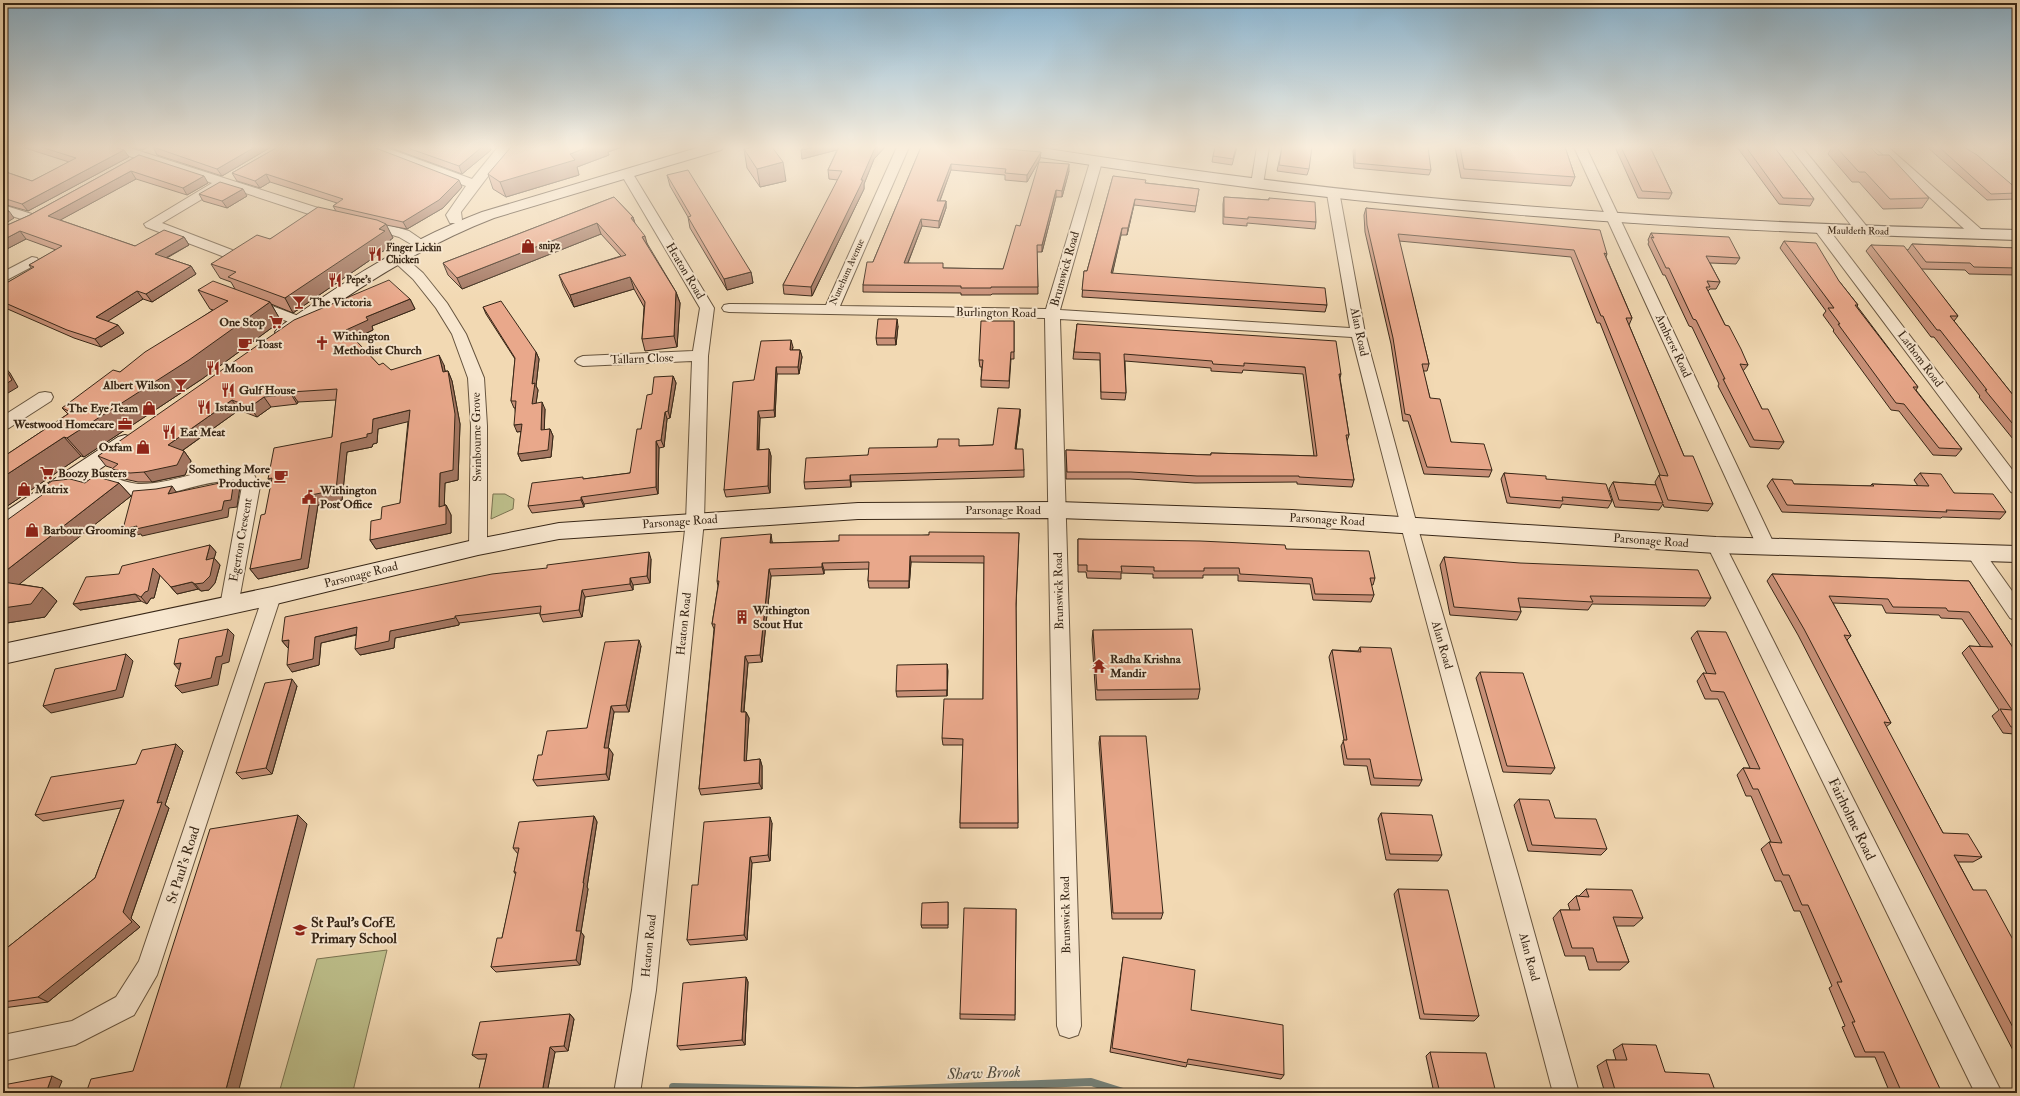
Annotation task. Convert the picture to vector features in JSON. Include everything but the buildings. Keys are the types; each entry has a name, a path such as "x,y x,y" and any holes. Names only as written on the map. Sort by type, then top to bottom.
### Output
{"street":[{"path":"194,198 151,224 227,253"},
{"path":"274,198 333,218 363,221 382,226 404,234 421,244"},
{"path":"455,220 452,215 464,198"},
{"path":"268,343 339,292 396,257 421,244 488,215 545,198"},
{"name":"Heaton Road","path":"627,1093 644,990 695,521 700,356 707,308 641,198"},
{"name":"Nuneham Avenue","path":"831,310 880,198"},
{"name":"Brunswick Road","path":"1069,1026 1058,510 1052,314 1086,198"},
{"name":"Alan Road","path":"1335,198 1358,333 1408,525 1508,878 1566,1093"},
{"name":"Mauldeth Road","path":"1380,198 1614,219 1822,230 2017,235"},
{"name":"Amherst Road","path":"1604,198 1766,546"},
{"path":"1837,198 1863,231"},
{"path":"1938,198 1978,234"},
{"path":"3,208 30,218"},
{"path":"16,225 43,210"},
{"name":"Lathom Road","path":"1822,230 2017,488"},
{"name":"Swinbourne Grove","path":"396,257 418,276 442,306 459,334 476,378 479,426 478,547"},
{"path":"3,278 32,261"},
{"path":"242,299 299,321"},
{"name":"Burlington Road","path":"729,308 1052,314 1358,333"},
{"name":"Tallarn Close","path":"583,361 700,356"},
{"path":"3,424 44,397"},
{"path":"3,524 140,432"},
{"name":"Egerton Crescent","path":"83,471 127,488 138,490 166,489 230,475 245,476 249,480 251,486 229,606"},
{"name":"Parsonage Road","path":"3,654 229,606 478,547 559,531 858,511 1058,510 1292,518 1716,545 1976,554 2017,554"},
{"name":"Fairholme Road","path":"1716,545 1989,1093"},
{"path":"1976,554 2017,613"},
{"name":"St Paul's Road","path":"3,1048 76,1033 125,1006 149,967 272,596"}],"green space":[{"path":"493,494 505,494 514,499 513,509 491,519"},
{"path":"387,950 353,1091 338,1093 279,1093 317,959"}],"waterway":[{"name":"Shaw Brook","path":"673,1087 857,1091 1091,1082 1126,1093"}],"place":[{"name":"snipz","path":"528,246"},
{"name":"Finger Lickin Chicken","path":"375,254"},
{"name":"Pepe's","path":"335,280"},
{"name":"The Victoria","path":"299,302"},
{"name":"One Stop","path":"276,322"},
{"name":"Withington Methodist Church","path":"322,343"},
{"name":"Toast","path":"245,344"},
{"name":"Moon","path":"213,368"},
{"name":"Albert Wilson","path":"181,385"},
{"name":"Gulf House","path":"228,390"},
{"name":"Istanbul","path":"204,407"},
{"name":"The Eye Team","path":"149,408"},
{"name":"Westwood Homecare","path":"125,424"},
{"name":"Eat Meat","path":"169,432"},
{"name":"Oxfam","path":"143,447"},
{"name":"Boozy Busters","path":"47,473"},
{"name":"Something More Productive","path":"281,476"},
{"name":"Matrix","path":"24,489"},
{"name":"Withington Post Office","path":"309,497"},
{"name":"Barbour Grooming","path":"32,530"},
{"name":"Withington Scout Hut","path":"742,617"},
{"name":"Radha Krishna Mandir","path":"1099,666"},
{"name":"St Paul's CofE Primary School","path":"300,930"}]}
